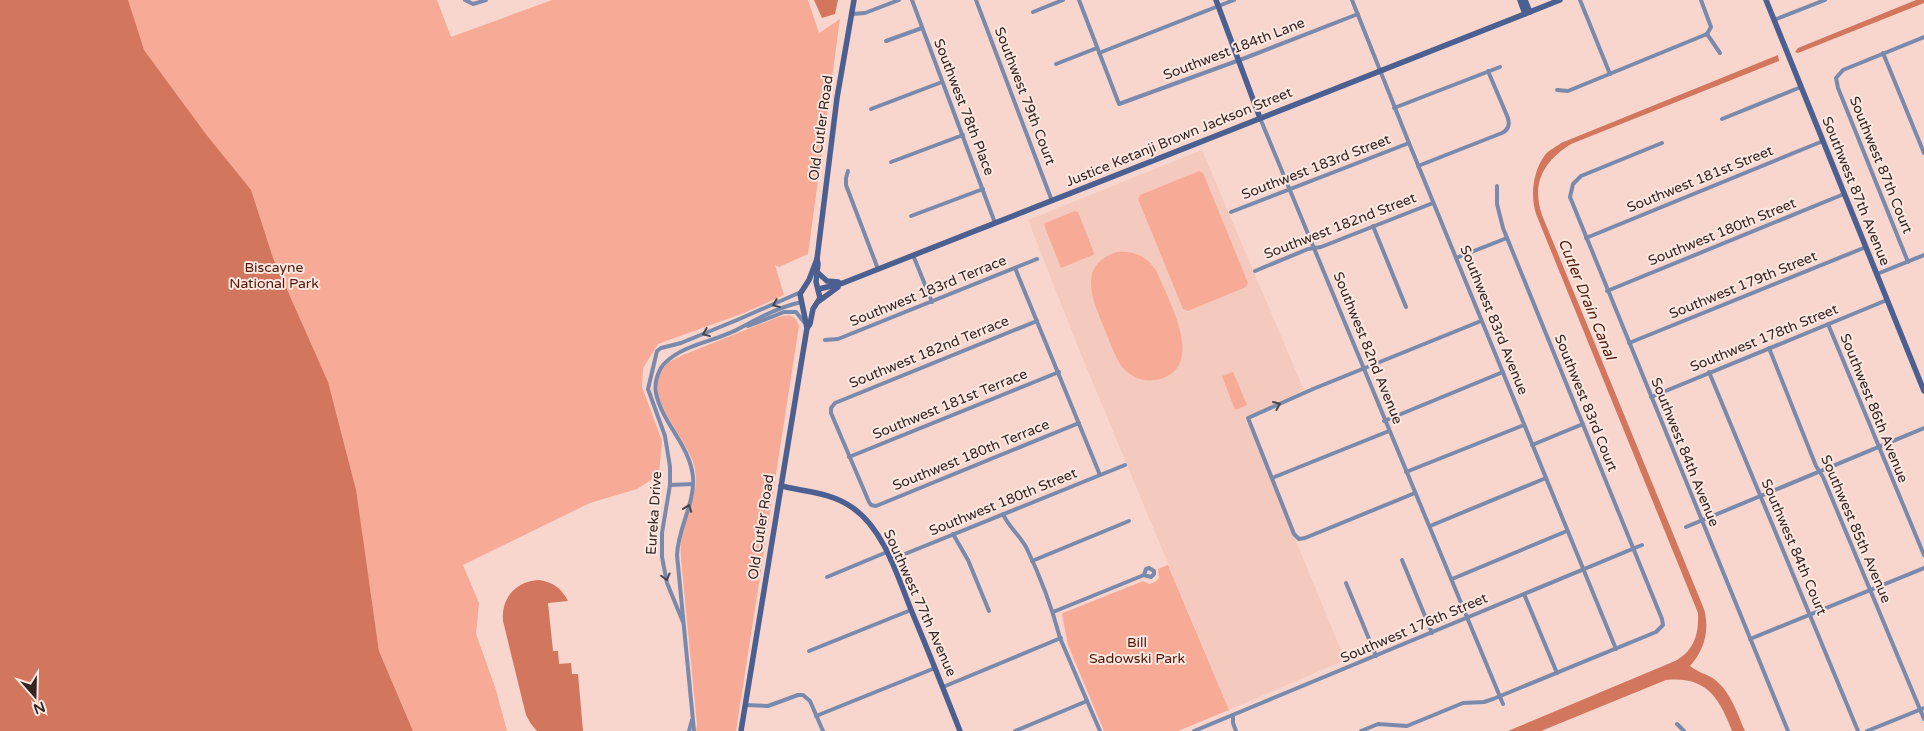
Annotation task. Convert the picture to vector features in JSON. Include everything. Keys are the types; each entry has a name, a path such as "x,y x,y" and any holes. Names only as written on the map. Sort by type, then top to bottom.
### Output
{"main road":[{"name":"Old Cutler Road","path":"818,289 816,282 817,259 837,98 854,0"},
{"path":"1520,0 1527,13"},
{"path":"1525,0 1527,13"},
{"path":"1527,13 1560,0"},
{"name":"Southwest 87th Avenue","path":"1766,0 1887,300 1921,378 1924,391"},
{"name":"Southwest 82nd Avenue","path":"1217,3 1260,118"},
{"name":"Justice Ketanji Brown Jackson Street","path":"818,289 843,283 1527,13"},
{"name":"Old Cutler Road","path":"803,290 817,259"},
{"path":"817,272 827,281 843,283"},
{"name":"Justice Ketanji Brown Jackson Street","path":"818,302 843,283"},
{"path":"810,286 818,289 821,295 818,302 811,305 803,303 800,298 803,290 810,286"},
{"name":"Old Cutler Road","path":"806,326 810,324 813,311 818,302"},
{"name":"Old Cutler Road","path":"741,731 806,326 803,303"},
{"name":"Southwest 77th Avenue","path":"781,486 821,493 836,498 850,506 872,526 887,552 960,731"}],"street":[{"path":"466,0 470,4 486,0"},
{"path":"852,14 865,13 899,0"},
{"name":"Southwest 78th Place","path":"912,0 995,223"},
{"name":"Southwest 79th Court","path":"976,0 1052,201"},
{"path":"1033,12 1063,0"},
{"path":"1079,0 1099,53 1217,3 1234,0"},
{"name":"Southwest 83rd Avenue","path":"1352,0 1394,108 1616,649"},
{"path":"1580,0 1610,74"},
{"path":"1557,90 1568,90 1707,34 1711,26 1701,0"},
{"path":"1774,20 1825,0"},
{"name":"Southwest 184th Lane","path":"1099,53 1119,104 1358,14"},
{"path":"886,41 922,28"},
{"path":"1707,34 1720,54"},
{"path":"1924,37 1884,53 1924,153"},
{"path":"1056,64 1097,48"},
{"name":"Southwest 87th Court","path":"1884,53 1845,69 1836,76 1837,86 1908,262"},
{"path":"1394,108 1500,66"},
{"path":"1418,166 1502,133 1508,128 1508,118 1488,71"},
{"path":"870,109 942,82"},
{"path":"1722,119 1801,88"},
{"name":"Southwest 82nd Avenue","path":"1260,118 1502,704"},
{"path":"892,162 963,135"},
{"name":"Southwest 181st Street","path":"1586,238 1823,141"},
{"name":"Southwest 183rd Street","path":"1230,212 1409,143"},
{"name":"Southwest 84th Avenue","path":"1662,143 1585,174 1575,181 1571,188 1570,196 1788,731"},
{"path":"848,171 846,185 878,269"},
{"name":"Southwest 83rd Court","path":"1497,186 1497,204 1507,238 1662,619 1662,627 1656,632 1616,649"},
{"path":"910,216 982,189"},
{"name":"Southwest 180th Street","path":"1608,291 1844,194"},
{"name":"Southwest 182nd Street","path":"1254,271 1433,203"},
{"path":"1374,226 1406,307"},
{"path":"1456,258 1507,238"},
{"name":"Southwest 179th Street","path":"1629,343 1866,247"},
{"path":"913,255 932,302"},
{"path":"1877,274 1924,255"},
{"name":"Southwest 183rd Terrace","path":"825,340 838,340 1038,259"},
{"path":"1015,268 1100,475"},
{"path":"803,290 791,298 681,343 661,348 657,351 648,387 655,387 658,375 664,364 681,352 744,327 787,311 796,312 806,326"},
{"name":"Southwest 178th Street","path":"1651,397 1887,300"},
{"path":"744,327 783,308 803,303"},
{"name":"Southwest 182nd Terrace","path":"849,457 831,413 832,406 838,401 1037,321"},
{"path":"1415,493 1305,538 1298,539 1294,534 1248,418 1363,368 1482,321"},
{"name":"Southwest 86th Avenue","path":"1828,324 1924,555"},
{"name":"Southwest 85th Avenue","path":"1768,348 1922,709 1924,719"},
{"path":"656,360 664,364"},
{"name":"Southwest 181st Terrace","path":"849,457 1058,372"},
{"path":"1384,420 1503,372"},
{"name":"Southwest 84th Court","path":"1709,372 1858,731"},
{"name":"Eureka Drive","path":"648,387 661,422 670,462 670,485 663,525 662,550 665,574 684,624"},
{"name":"Eureka Drive","path":"655,387 668,420 688,459 693,484 691,500 678,542 694,731"},
{"path":"661,422 668,420"},
{"name":"Southwest 180th Terrace","path":"849,457 871,505 879,505 1079,423"},
{"path":"1532,445 1583,424"},
{"path":"1406,472 1524,425"},
{"path":"1686,527 1924,428"},
{"path":"1272,478 1388,431"},
{"path":"666,440 677,436"},
{"name":"Southwest 180th Street","path":"890,560 1125,465"},
{"path":"1430,526 1546,478"},
{"path":"670,485 693,484"},
{"path":"1004,514 1009,525 1026,546 1053,612 1061,638 1100,731"},
{"path":"1032,561 1129,521"},
{"path":"1452,579 1568,531"},
{"path":"954,534 968,560 989,611"},
{"name":"Southwest 176th Street","path":"1194,731 1642,546"},
{"path":"827,577 887,552"},
{"path":"1402,560 1432,633"},
{"path":"1750,639 1924,568"},
{"path":"1053,612 1144,575"},
{"path":"1346,583 1376,656"},
{"path":"1524,594 1557,673"},
{"path":"674,601 682,600"},
{"path":"809,651 911,610"},
{"path":"942,687 1061,638"},
{"path":"1361,731 1382,724 1400,727 1407,726 1463,703 1484,702 1616,649"},
{"path":"816,716 935,668"},
{"path":"745,705 768,706 803,695 810,701 823,731"},
{"path":"1015,731 1087,701"},
{"path":"1866,731 1922,709"},
{"path":"1233,715 1236,731"},
{"name":"Eureka Drive","path":"688,731 693,718"},
{"path":"1678,724 1684,731"}],"shaded area":[{"path":"0,0 128,0 144,50 205,133 251,190 273,258 328,382 356,490 379,651 413,731 0,731"},
{"path":"814,0 838,0 835,14 822,18"},
{"path":"1916,0 1924,0 1924,3 1798,53 1795,52 1798,48"},
{"path":"1778,55 1779,61 1571,144 1547,165 1539,183 1538,193 1542,215 1704,609 1706,632 1702,647 1690,666 1720,684 1733,703 1745,731 1732,731 1716,699 1701,685 1680,680 1666,680 1541,731 1508,731 1675,661 1691,647 1698,628 1698,613 1536,214 1533,191 1538,168 1547,153 1561,143"},
{"path":"1202,150 1304,390 1245,417 1345,660 1229,710 1080,352 1028,220"},
{"path":"539,580 549,582 556,587 568,601 548,603 553,651 558,651 559,664 571,663 572,674 578,674 583,731 537,731 526,715 503,621 503,613 507,598 517,587"}],"green space":[{"name":"Biscayne National Park","path":"0,0 437,0 451,37 552,0 808,0 819,33 840,19 808,254 779,267 775,265 784,295 744,313 658,344 643,368 642,387 662,441 659,475 637,489 590,503 463,565 479,603 476,634 496,690 507,731 413,731 379,651 369,582 0,731"},
{"path":"1199,171 1203,173 1248,283 1246,287 1188,311 1183,309 1138,199 1140,195"},
{"path":"1075,211 1078,212 1094,253 1061,268 1044,225"},
{"path":"1117,252 1135,253 1149,262 1157,272 1169,299 1180,332 1183,348 1180,362 1172,373 1156,380 1137,378 1129,374 1122,367 1114,353 1092,295 1092,274 1096,265 1104,258"},
{"path":"789,315 796,319 799,326 736,731 696,731 697,725 681,559 682,531 695,488 695,469 691,457 661,403 658,390 659,377 666,365 676,358 778,317"},
{"path":"1233,372 1247,405 1235,410 1222,376"},
{"name":"Bill Sadowski Park","path":"1168,565 1229,710 1178,731 1104,731 1068,645 1062,615 1143,581 1149,584 1155,582 1159,578 1158,569"}],"water label":[{"name":"Cutler Drain Canal","path":"1587,299"}]}
